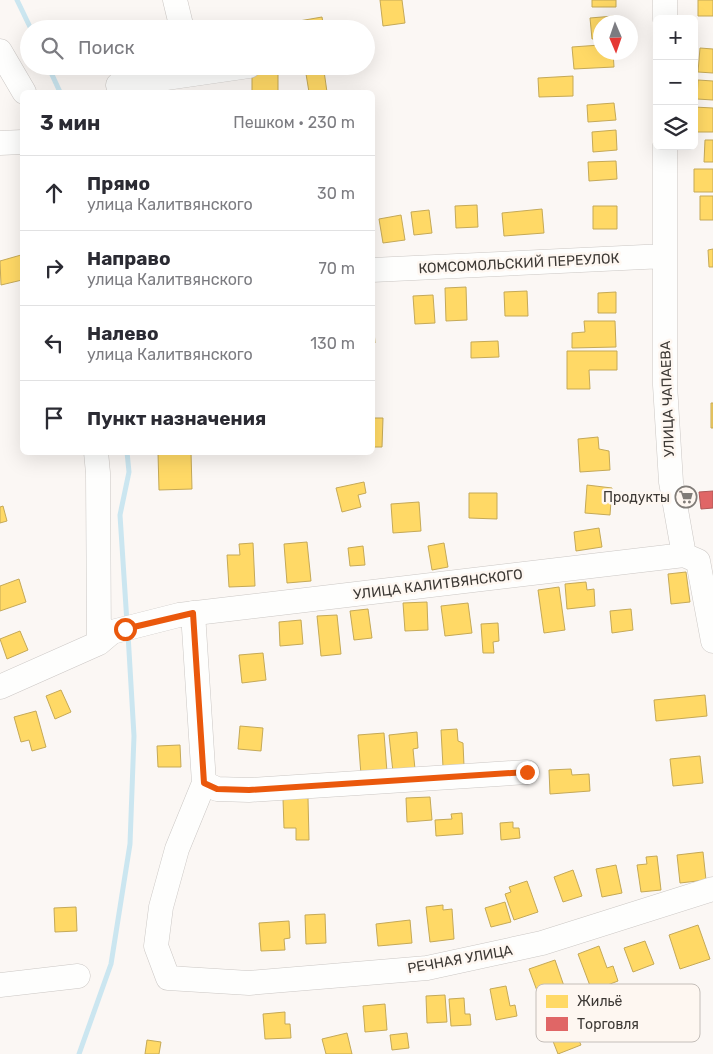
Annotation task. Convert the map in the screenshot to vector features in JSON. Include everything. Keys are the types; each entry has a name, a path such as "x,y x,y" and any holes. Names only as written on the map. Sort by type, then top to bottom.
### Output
{"street":[{"path":"175,0 180,20"},
{"path":"665,0 665,15"},
{"path":"0,51 23,90"},
{"path":"118,85 167,75"},
{"path":"0,143 20,142"},
{"name":"УЛИЦА ЧАПАЕВА","path":"665,150 665,385 670,472 698,559 713,641"},
{"name":"КОМСОМОЛЬСКИЙ ПЕРЕУЛОК","path":"375,270 665,256"},
{"path":"96,455 105,638"},
{"name":"УЛИЦА КАЛИТВЯНСКОГО","path":"0,687 105,638 186,614 698,559"},
{"path":"186,614 204,783 217,789 249,790 527,772"},
{"name":"РЕЧНАЯ УЛИЦА","path":"204,783 177,849 160,907 156,946 168,978 249,983 428,968 542,943 713,888"},
{"path":"0,985 78,976"}],"building: Жильё":[{"path":"380,0 402,0 405,23 383,26"},
{"path":"592,0 616,0 616,7 592,7"},
{"path":"698,0 713,0 713,16 698,15"},
{"path":"322,17 322,20 305,20"},
{"path":"590,18 593,18 592,39"},
{"path":"593,46 593,60 614,60 614,67 574,69 572,47"},
{"path":"700,48 713,49 713,73 698,72"},
{"path":"252,75 278,75 278,90 252,90"},
{"path":"306,75 325,75 327,90 309,90"},
{"path":"573,76 573,96 539,97 538,78"},
{"path":"698,80 713,81 713,100 698,99"},
{"path":"614,103 616,120 588,122 587,105"},
{"path":"698,107 713,108 713,132 698,132"},
{"path":"616,130 617,150 593,152 592,132"},
{"path":"705,140 713,140 713,162 704,162"},
{"path":"616,161 617,179 589,181 588,162"},
{"path":"694,169 713,169 713,192 694,192"},
{"path":"700,196 713,196 713,220 700,220"},
{"path":"477,205 478,227 456,228 455,206"},
{"path":"593,206 617,206 617,229 593,229"},
{"path":"542,209 544,233 504,236 502,213"},
{"path":"429,210 432,233 414,235 411,212"},
{"path":"401,215 405,240 383,243 379,219"},
{"path":"713,249 713,267 709,267 708,250"},
{"path":"20,255 20,280 1,285 0,261"},
{"path":"466,287 467,320 446,321 445,288"},
{"path":"527,291 528,316 505,316 504,292"},
{"path":"616,292 616,313 598,313 598,293"},
{"path":"433,295 435,323 415,324 413,296"},
{"path":"584,321 615,321 616,347 572,348 572,333 585,332"},
{"path":"498,341 499,357 471,358 471,342"},
{"path":"567,351 617,351 617,370 589,370 590,389 567,389"},
{"path":"711,403 713,403 713,428 711,428"},
{"path":"375,418 383,418 382,447 375,447"},
{"path":"598,437 599,449 609,451 610,470 580,472 578,439"},
{"path":"158,455 191,455 192,489 159,490"},
{"path":"364,482 366,493 358,495 361,507 342,512 336,488"},
{"path":"587,485 612,488 610,515 585,513"},
{"path":"469,493 497,493 497,519 469,518"},
{"path":"419,502 421,531 393,533 391,504"},
{"path":"3,506 7,521 0,523 0,507"},
{"path":"599,528 602,547 576,551 574,532"},
{"path":"307,542 311,581 287,583 284,544"},
{"path":"253,543 255,586 229,587 227,555 240,555 239,544"},
{"path":"444,543 448,567 432,570 428,546"},
{"path":"363,546 365,565 350,566 348,548"},
{"path":"686,572 690,602 671,604 668,574"},
{"path":"19,579 26,602 0,611 0,586"},
{"path":"586,582 587,590 594,589 595,606 567,609 565,584"},
{"path":"559,587 565,630 544,633 538,590"},
{"path":"427,602 428,630 405,631 403,603"},
{"path":"468,603 472,633 445,636 441,606"},
{"path":"368,609 372,638 354,640 350,611"},
{"path":"631,609 633,630 612,633 610,611"},
{"path":"337,615 341,654 321,656 317,616"},
{"path":"301,620 303,644 280,646 279,622"},
{"path":"498,623 499,641 493,642 494,653 483,653 481,624"},
{"path":"20,631 28,650 7,659 0,639"},
{"path":"263,653 266,680 242,683 239,655"},
{"path":"61,690 71,712 55,719 46,696"},
{"path":"705,695 707,716 656,721 654,700"},
{"path":"36,711 46,747 32,751 29,740 21,742 14,717"},
{"path":"240,726 263,728 261,751 238,749"},
{"path":"457,729 458,741 463,743 464,766 443,767 441,730"},
{"path":"417,732 418,748 413,749 415,769 393,772 389,735"},
{"path":"384,733 387,772 361,775 358,735"},
{"path":"180,745 181,767 158,767 157,746"},
{"path":"700,756 703,783 673,786 670,759"},
{"path":"571,769 572,775 589,774 590,791 550,794 549,770"},
{"path":"430,797 432,820 407,822 406,798"},
{"path":"308,798 309,840 296,840 296,828 284,828 283,799"},
{"path":"462,813 463,834 436,836 435,820 452,819 451,814"},
{"path":"513,822 513,828 519,828 520,838 501,840 500,823"},
{"path":"703,852 706,880 680,883 677,855"},
{"path":"657,856 661,890 641,892 637,865 647,864 646,857"},
{"path":"616,865 622,893 602,897 596,869"},
{"path":"573,870 582,896 563,902 554,877"},
{"path":"527,881 538,912 514,920 505,894 511,892 509,887"},
{"path":"505,902 511,922 491,927 485,908"},
{"path":"443,905 443,910 452,909 454,939 430,942 426,907"},
{"path":"76,907 77,931 55,932 54,908"},
{"path":"325,914 326,943 306,944 305,915"},
{"path":"410,920 412,943 378,946 376,924"},
{"path":"289,921 290,938 284,939 285,950 261,951 259,923"},
{"path":"698,925 710,959 680,969 669,935"},
{"path":"645,941 654,964 633,972 624,948"},
{"path":"599,946 607,968 613,966 618,981 610,984 589,984 578,954"},
{"path":"555,960 563,984 536,984 536,988 529,969"},
{"path":"506,986 510,1006 515,1005 517,1016 496,1020 490,989"},
{"path":"445,995 447,1022 427,1023 426,996"},
{"path":"464,998 465,1014 470,1014 471,1025 451,1026 449,999"},
{"path":"385,1004 387,1030 365,1032 363,1006"},
{"path":"285,1012 285,1024 290,1024 291,1038 265,1039 263,1014"},
{"path":"347,1033 352,1054 326,1054 322,1039"},
{"path":"407,1033 409,1048 392,1050 390,1035"},
{"path":"147,1040 161,1042 159,1054 145,1054"},
{"path":"553,1042 580,1042 581,1045 558,1054"}],"building: Торговля":[{"path":"713,491 713,508 701,509 699,492"}],"waterway":[{"path":"17,0 27,20"},
{"path":"52,75 59,90"},
{"path":"127,455 129,472 120,515 127,623"},
{"path":"79,1054 111,964 130,844 134,736 128,634"}],"place":[{"name":"Продукты","path":"686,497"}],"route":[{"path":"125,629 193,613 204,783 217,789 249,790 527,772"}]}
